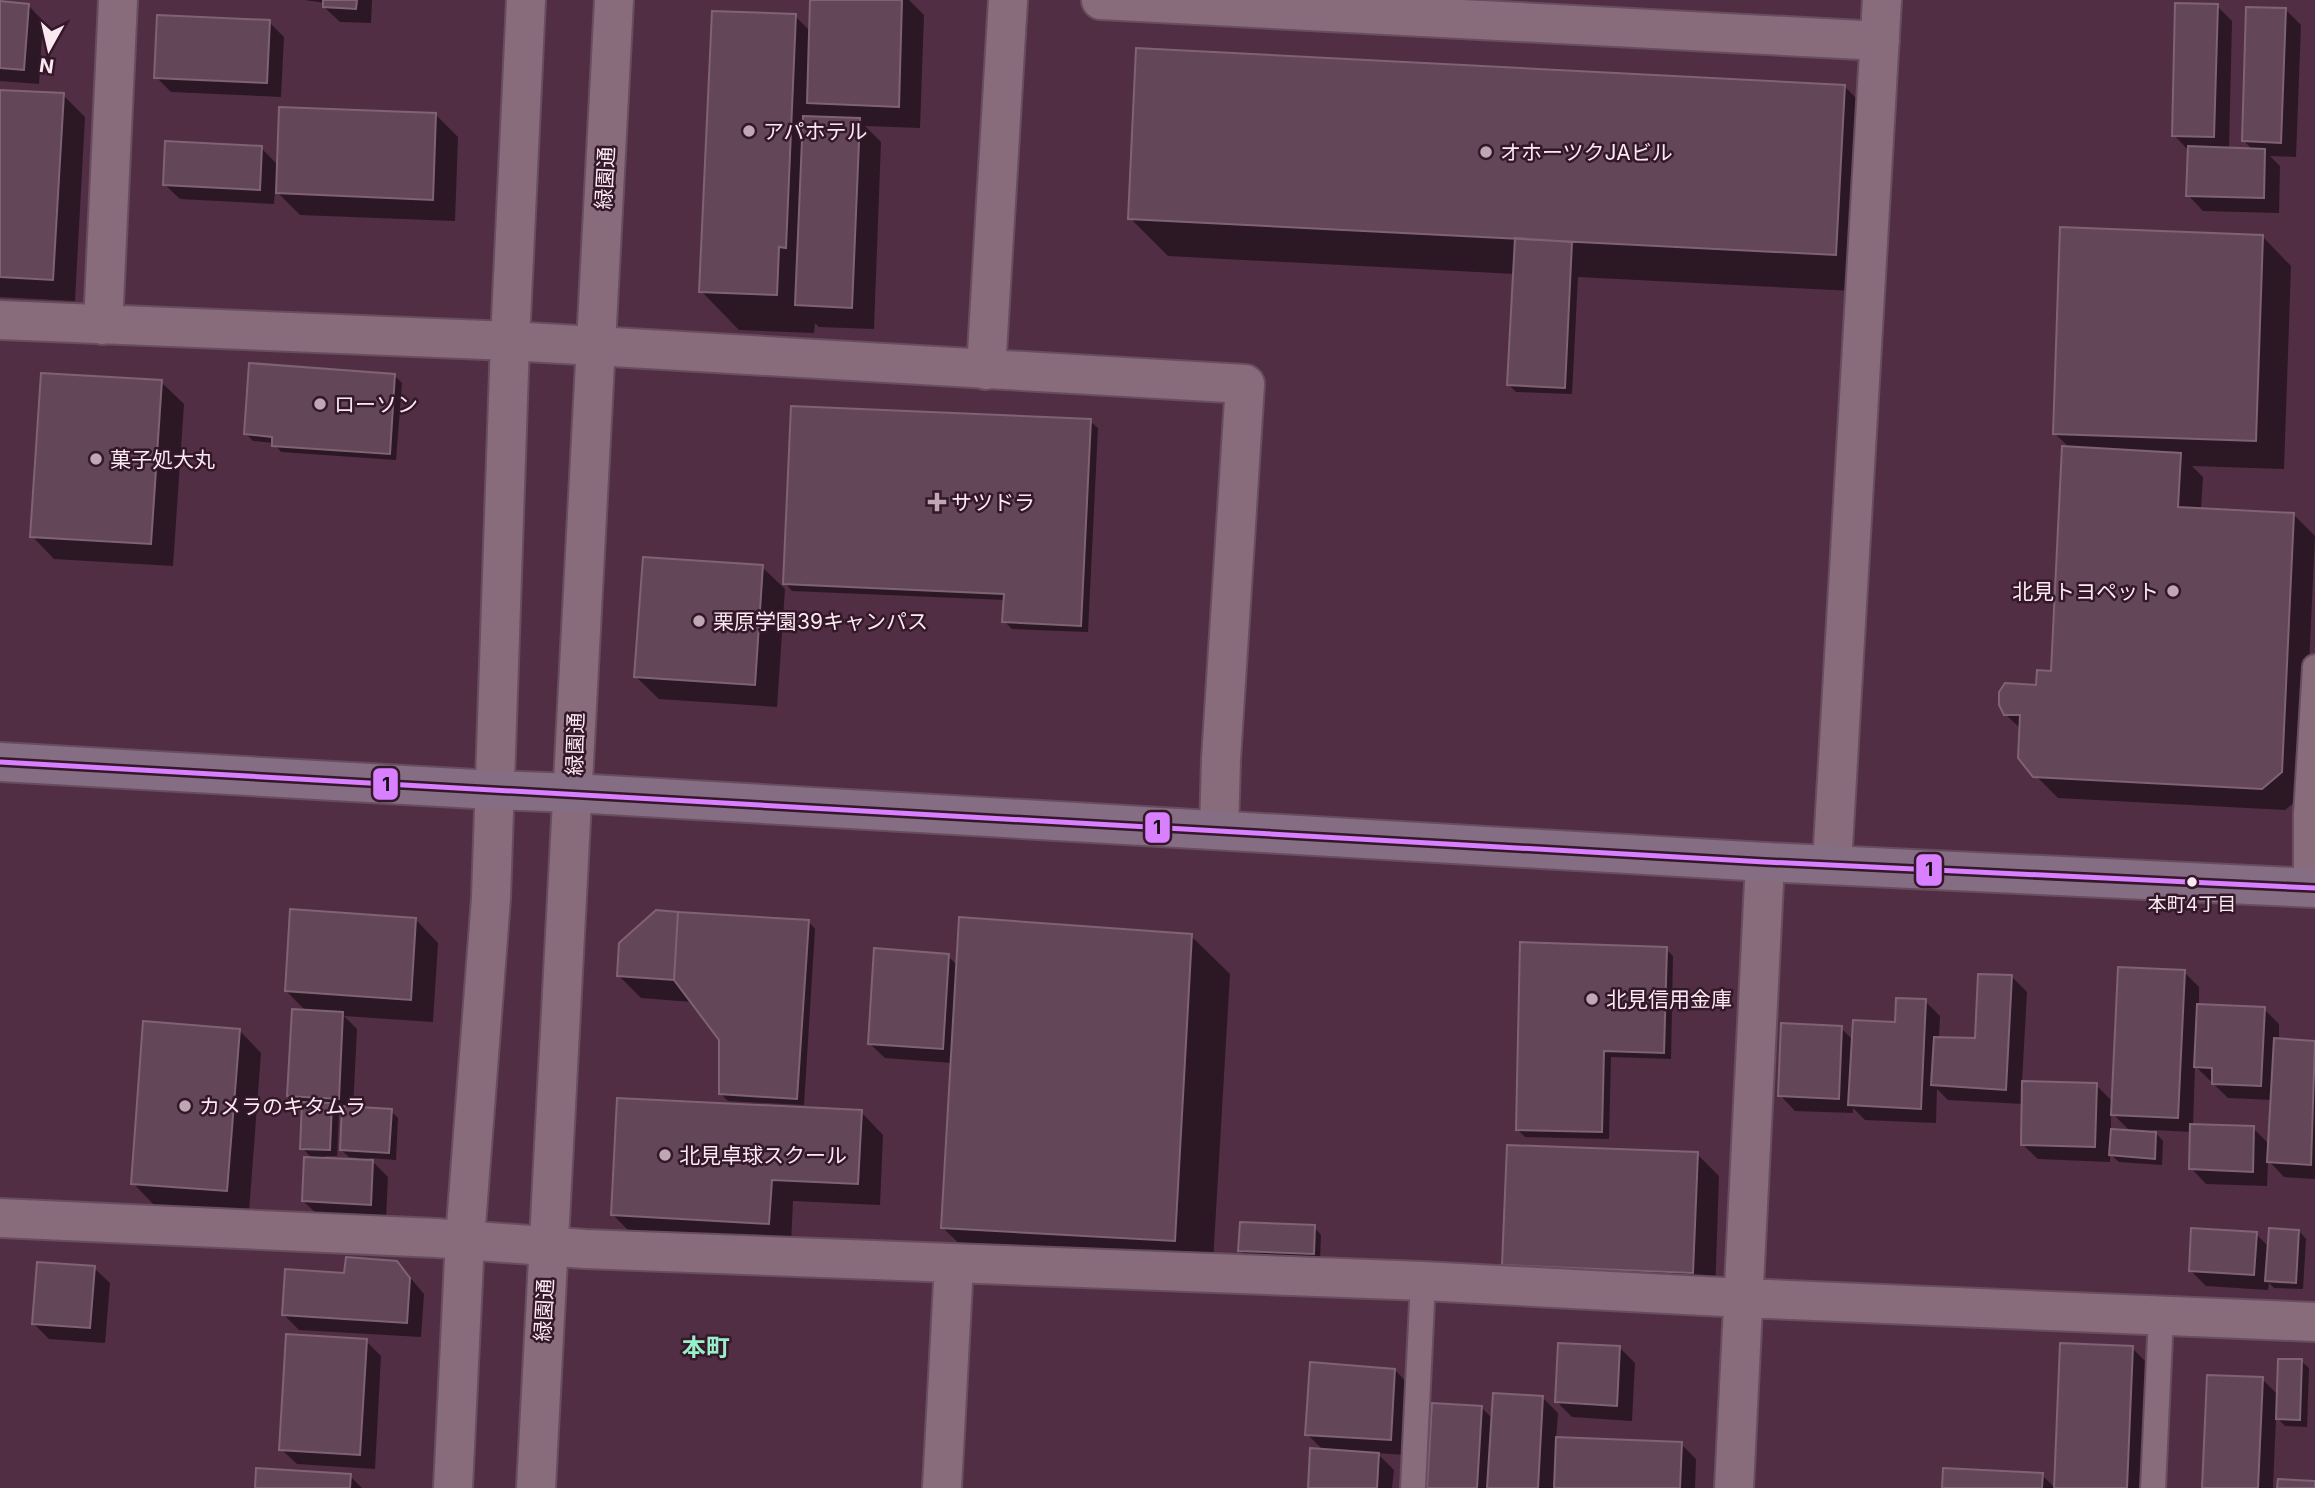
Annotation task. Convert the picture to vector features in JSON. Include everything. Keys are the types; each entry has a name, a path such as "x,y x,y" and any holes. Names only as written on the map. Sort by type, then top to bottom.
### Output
{"highway":[{"path":"0,762 1765,862 2310,887"}],"street":[{"path":"103,325 118,0"},
{"path":"453,1488 464,1239 491,898 510,341 526,0"},
{"name":"緑園通","path":"536,1488 614,0"},
{"path":"986,370 1008,0"},
{"path":"1101,0 1880,41"},
{"path":"1832,864 1882,0"},
{"path":"0,320 510,341 1245,384 1221,759 1219,830"},
{"path":"1734,1488 1765,862"},
{"path":"0,1218 464,1239 585,1249 1423,1281 1742,1298 2315,1322"},
{"path":"942,1488 954,1264"}],"lane":[{"path":"2310,887 2306,815 2315,667"},
{"path":"1413,1488 1423,1281"},
{"path":"2153,1488 2161,1315"}],"building":[{"path":"323,0 357,0 356,9 323,7"},
{"path":"810,0 902,0 899,107 807,103"},
{"path":"0,1 29,4 24,70 0,68"},
{"path":"2175,3 2218,4 2214,137 2172,136"},
{"path":"2246,7 2286,8 2281,143 2242,141"},
{"name":"アパホテル","path":"712,11 796,14 786,248 779,247 777,295 699,292"},
{"path":"157,15 270,20 267,83 154,78"},
{"name":"オホーツクJAビル","path":"1136,48 1845,85 1836,255 1128,219"},
{"path":"0,90 64,93 53,280 0,277"},
{"path":"279,107 436,113 433,200 276,193"},
{"path":"803,116 860,118 852,308 795,305"},
{"path":"165,141 262,146 260,190 163,185"},
{"path":"2188,146 2265,149 2264,198 2186,196"},
{"path":"2060,227 2263,235 2256,441 2053,434"},
{"path":"1515,238 1572,242 1565,388 1507,385"},
{"name":"ローソン","path":"249,363 395,374 390,454 272,446 272,437 244,434"},
{"name":"菓子処大丸","path":"41,373 162,380 151,544 30,537"},
{"name":"サツドラ","path":"791,406 1091,419 1081,626 1002,622 1004,594 783,584"},
{"name":"北見トヨペット","path":"2062,446 2181,453 2178,507 2294,513 2282,772 2262,789 2033,777 2018,758 2020,715 2004,715 1999,705 1999,692 2005,683 2036,685 2037,670 2051,671"},
{"name":"栗原学園39キャンパス","path":"643,557 763,565 755,685 634,677"},
{"path":"290,909 416,918 411,1000 285,991"},
{"path":"656,910 678,912 674,980 617,976 619,943"},
{"path":"678,912 809,920 797,1099 719,1094 719,1040 674,980"},
{"path":"959,917 1192,934 1175,1241 941,1228"},
{"name":"北見信用金庫","path":"1520,942 1667,947 1664,1053 1604,1051 1602,1132 1516,1130"},
{"path":"874,948 949,954 943,1049 868,1044"},
{"path":"2118,967 2185,970 2178,1118 2111,1115"},
{"path":"1978,974 2012,975 2006,1090 1931,1085 1934,1037 1975,1038"},
{"path":"1896,998 1926,999 1921,1109 1848,1105 1853,1020 1895,1022"},
{"path":"2197,1004 2265,1007 2261,1086 2212,1084 2212,1068 2194,1067"},
{"path":"292,1009 343,1012 339,1099 287,1096"},
{"name":"カメラのキタムラ","path":"143,1021 240,1029 227,1191 131,1184"},
{"path":"1781,1023 1842,1026 1839,1099 1778,1096"},
{"path":"2274,1038 2315,1041 2311,1165 2267,1162"},
{"path":"2022,1081 2097,1083 2095,1147 2021,1145"},
{"path":"617,1098 862,1110 858,1184 772,1180 769,1224 611,1215"},
{"path":"302,1102 332,1103 330,1150 300,1149"},
{"path":"342,1106 392,1109 389,1153 340,1150"},
{"path":"2190,1124 2254,1126 2253,1172 2189,1169"},
{"path":"2111,1129 2156,1132 2155,1159 2109,1155"},
{"path":"1507,1145 1698,1152 1693,1273 1502,1265"},
{"path":"304,1157 373,1160 371,1205 302,1201"},
{"path":"1240,1222 1315,1225 1314,1254 1238,1251"},
{"path":"2191,1228 2257,1232 2254,1275 2189,1271"},
{"path":"2269,1228 2299,1230 2296,1283 2265,1281"},
{"path":"346,1257 397,1261 410,1278 407,1323 282,1315 285,1269 344,1273"},
{"path":"37,1262 95,1266 90,1328 32,1324"},
{"path":"286,1334 367,1339 360,1455 279,1450"},
{"path":"1558,1343 1620,1346 1617,1406 1555,1402"},
{"path":"2060,1343 2133,1346 2127,1488 2054,1488"},
{"path":"2278,1359 2302,1359 2300,1420 2276,1419"},
{"path":"1310,1362 1395,1369 1391,1440 1305,1435"},
{"path":"2207,1375 2263,1377 2258,1488 2202,1488"},
{"path":"1493,1393 1543,1396 1538,1488 1487,1488"},
{"path":"1432,1403 1482,1406 1477,1488 1427,1488"},
{"path":"1556,1437 1682,1442 1680,1488 1554,1488"},
{"path":"1310,1448 1379,1453 1377,1488 1308,1488"},
{"path":"256,1468 351,1474 350,1488 255,1488"},
{"path":"1943,1468 2043,1473 2042,1488 1942,1488"},
{"path":"2278,1479 2315,1481 2315,1488 2277,1488"}],"transit line":[{"name":"1","path":"0,762 1765,862 2315,888"}],"place":[{"name":"アパホテル","path":"749,131"},
{"name":"オホーツクJAビル","path":"1486,152"},
{"name":"ローソン","path":"320,404"},
{"name":"菓子処大丸","path":"96,459"},
{"name":"サツドラ","path":"937,502"},
{"name":"北見トヨペット","path":"2173,591"},
{"name":"栗原学園39キャンパス","path":"699,621"},
{"name":"本町4丁目","path":"2192,882"},
{"name":"北見信用金庫","path":"1592,999"},
{"name":"カメラのキタムラ","path":"185,1106"},
{"name":"北見卓球スクール","path":"665,1155"}],"district":[{"name":"本町","path":"706,1347"}]}
